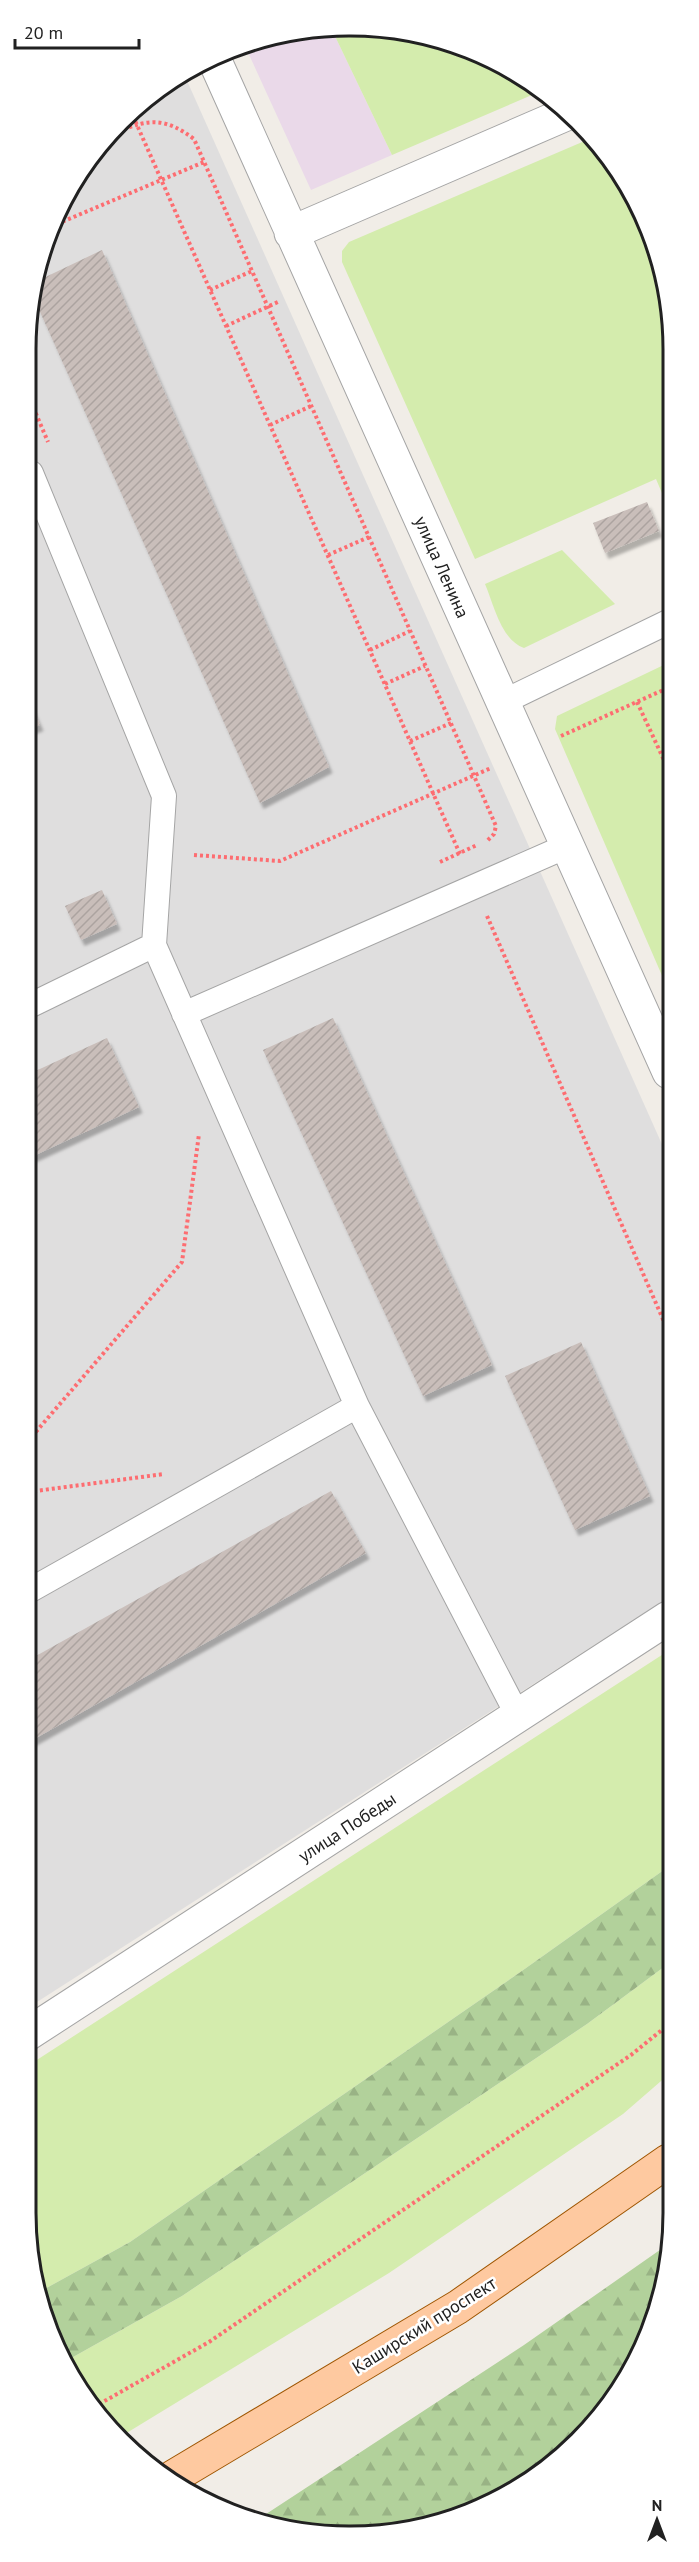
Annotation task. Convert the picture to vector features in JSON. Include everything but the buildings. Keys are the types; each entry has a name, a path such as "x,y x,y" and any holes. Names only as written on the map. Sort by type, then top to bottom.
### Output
{"main road":[{"name":"Каширский проспект","path":"177,2474 458,2307 663,2164"}],"street":[{"name":"улица Ленина","path":"216,66 663,1059"},
{"path":"291,232 559,117"},
{"name":"улица Победы","path":"36,2029 663,1622"}],"lane":[{"path":"36,485 164,796 154,945 357,1406 518,1716"},
{"path":"503,702 663,624"},
{"path":"184,1014 567,846"},
{"path":"36,1003 154,945"},
{"path":"36,1587 357,1406"}],"path":[{"path":"130,127 137,123 156,121 177,127 194,139 496,825 489,841 438,863"},
{"path":"137,123 663,1319"},
{"path":"64,221 204,162"},
{"path":"210,290 252,271"},
{"path":"226,326 267,307"},
{"path":"270,425 311,406"},
{"path":"36,414 49,446"},
{"path":"328,555 369,537"},
{"path":"370,650 410,631"},
{"path":"385,684 425,666"},
{"path":"192,845 190,855 280,861 663,690"},
{"path":"637,702 663,758"},
{"path":"410,741 451,723"},
{"path":"36,1432 182,1262 200,1125"},
{"path":"36,1491 167,1473"},
{"path":"101,2403 209,2342 631,2055 663,2029"}],"shaded area":[{"path":"335,37 392,155 311,190 248,53 288,42"},
{"path":"187,81 663,1147 663,1601 36,2003 37,329 47,268 60,230 78,193 101,159 128,128 159,101"}],"green space":[{"path":"335,37 390,39 431,47 488,68 532,95 392,155"},
{"path":"584,141 610,175 631,211 646,249 657,288 663,350 663,496 656,479 475,559 342,262 342,251 349,242"},
{"path":"562,550 615,604 524,648 509,638 504,630 485,584"},
{"path":"663,665 663,978 555,729 557,716"},
{"path":"663,1654 663,1871 130,2242 46,2288 39,2253 36,2212 36,2061"},
{"path":"663,1871 663,1968 587,2024 182,2296 72,2358 60,2332 46,2288 130,2242"},
{"path":"663,1968 663,2079 623,2114 389,2273 127,2433 101,2403 72,2358 182,2296 587,2024"},
{"path":"660,2250 657,2274 646,2313 621,2369 585,2419 556,2448 524,2473 469,2502 411,2520 350,2526 309,2523 266,2514 524,2345"}]}
